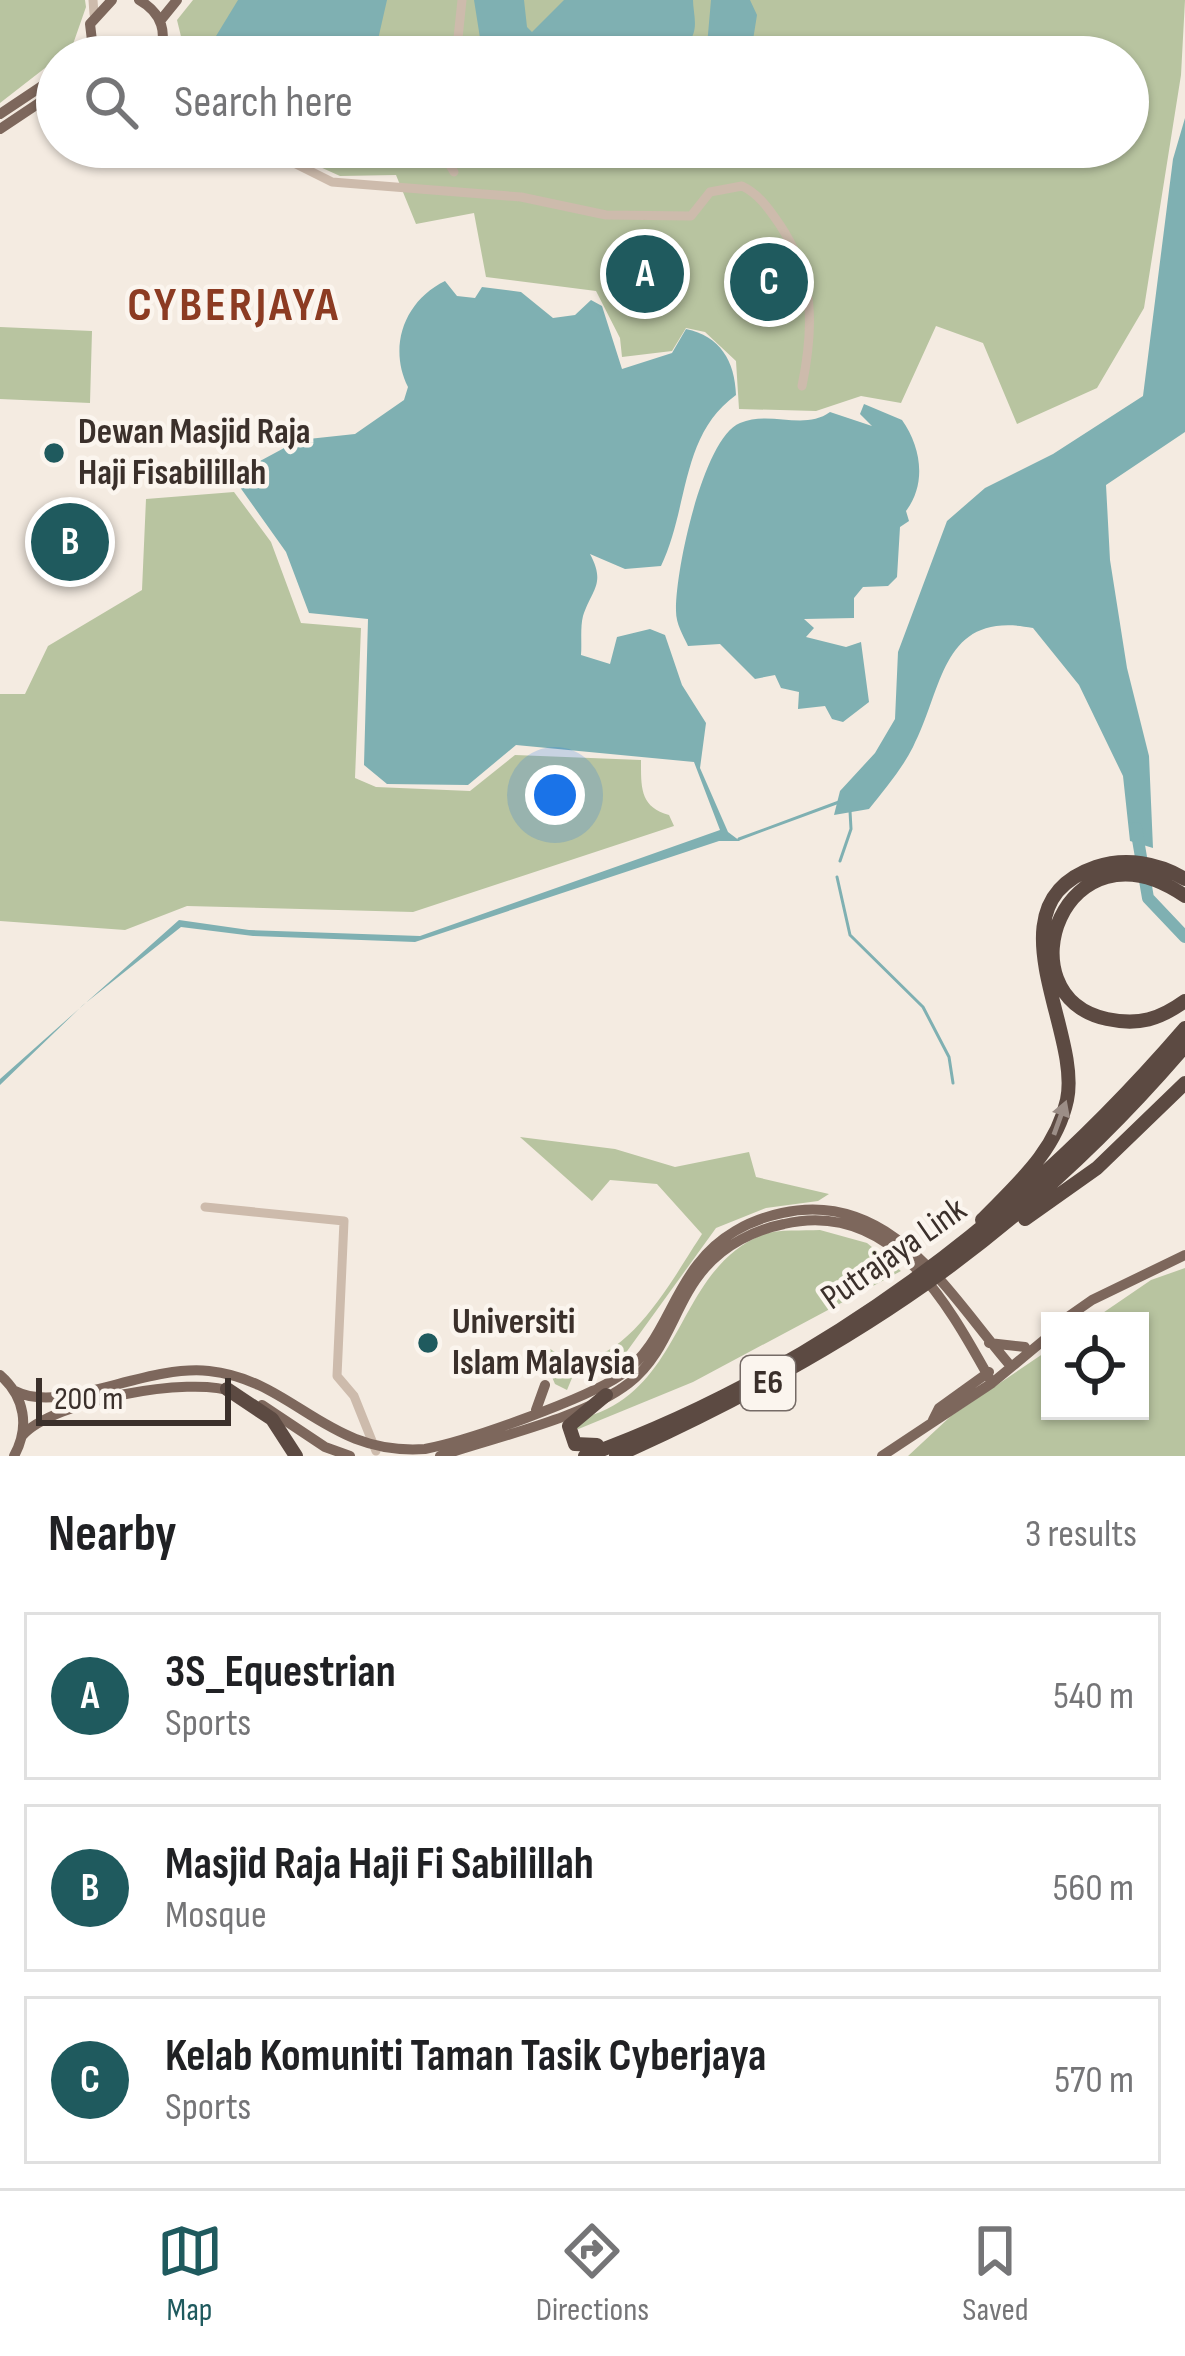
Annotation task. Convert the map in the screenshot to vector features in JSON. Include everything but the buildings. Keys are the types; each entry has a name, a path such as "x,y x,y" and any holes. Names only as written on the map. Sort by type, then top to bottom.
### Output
{"highway":[{"path":"965,1243 1039,1161 1067,1099 1066,1051 1041,957 1049,912 1079,875 1124,867 1162,867 1185,879"},
{"path":"1185,896 1124,867 1086,886 1061,915 1052,956 1062,986 1095,1016 1126,1023 1163,1016 1185,1000"},
{"name":"Putrajaya Link","path":"616,1456 812,1360 1012,1222 1160,1067 1185,1028"},
{"name":"Putrajaya Link","path":"954,1260 965,1243 1052,1171 1185,1046"},
{"path":"1012,1222 1097,1168 1185,1083"},
{"name":"Putrajaya Link","path":"585,1456 637,1436 805,1352 910,1290"},
{"path":"227,1389 272,1419 296,1456"},
{"path":"606,1395 572,1420 572,1442 588,1448 637,1436"}],"main road":[{"path":"88,36 94,14 112,0"},
{"path":"160,21 177,0"},
{"path":"148,2 162,36"},
{"path":"0,114 36,90"},
{"path":"0,129 36,105"},
{"path":"14,1456 22,1436 48,1416 166,1387 227,1389 279,1415 325,1447 427,1449 620,1376 656,1340 692,1272 716,1246 752,1221 795,1210 843,1212 890,1232 922,1258 1007,1362"},
{"path":"440,1456 606,1395 638,1376 660,1350 707,1264 736,1241 796,1221 839,1220 896,1247 943,1300 986,1374"},
{"path":"1079,1312 1185,1255"},
{"path":"1007,1362 1041,1337"},
{"path":"933,1420 939,1408 1041,1338"},
{"path":"991,1346 1024,1347"},
{"path":"882,1456 986,1374 993,1362 991,1346"},
{"path":"966,1388 970,1348"},
{"path":"0,1376 15,1391 44,1401 151,1372 219,1372 249,1381 349,1450"},
{"path":"536,1410 548,1384 568,1398"},
{"path":"15,1391 22,1436"}],"street":[{"path":"93,0 94,14"},
{"path":"458,36 461,0"},
{"path":"298,168 332,182 521,197 628,215 691,215 710,192 742,186 767,206 803,266 812,324 802,386"},
{"path":"452,168 454,172"},
{"path":"206,1207 344,1221 337,1376 354,1396 376,1451"},
{"path":"349,1450 367,1436"}],"green space":[{"path":"0,0 85,0 76,36 36,36 36,75 0,103"},
{"path":"193,0 1185,0 1181,75 1144,308 1097,388 1017,424 983,343 936,326 901,403 861,396 816,411 739,409 736,361 705,332 686,328 672,351 622,357 620,338 596,291 486,277 474,213 416,224 396,175 340,176 322,168 1149,168 1149,36 181,36 177,20"},
{"path":"0,327 92,331 90,403 0,399"},
{"path":"234,492 271,542 301,623 361,628 355,778 376,787 470,791 515,755 641,760 647,801 669,815 674,826 413,912 187,906 125,930 0,921 0,694 25,694 48,646 142,590 146,499"},
{"path":"520,1137 615,1149 675,1167 749,1152 756,1177 829,1194 818,1201 766,1208 716,1228 625,1354 572,1378 567,1390 555,1384 542,1354 549,1348 572,1358 595,1356 617,1344 657,1302 702,1234 657,1184 610,1180 592,1201"},
{"path":"820,1230 867,1243 901,1271 693,1382 576,1430 579,1419 614,1405 641,1384 712,1274 734,1251 770,1232"},
{"path":"1185,1268 1185,1456 908,1456 951,1416 1041,1355 1041,1420 1149,1420 1149,1312 1104,1312 1151,1280"}],"water":[{"path":"238,0 387,0 379,36 216,36"},
{"path":"474,0 524,0 527,27 532,32 564,0 693,0 692,36 480,36"},
{"path":"711,0 750,0 757,15 754,36 708,36"},
{"path":"1185,118 1185,432 1106,485 1110,560 1127,668 1149,756 1153,848 1130,841 1123,776 1079,685 1033,628 1003,625 963,642 950,658 913,747 893,779 869,809 834,815 840,791 875,753 895,719 898,652 947,521 985,488 1053,454 1143,396 1173,159"},
{"path":"445,281 457,296 475,298 482,287 521,292 553,318 575,315 591,300 602,306 622,369 672,353 686,329 716,344 733,371 736,395 718,411 695,451 661,566 625,569 590,554 597,580 583,616 581,655 610,664 617,637 650,629 665,635 682,685 706,723 700,768 728,832 740,841 719,841 415,942 253,936 181,927 86,1003 179,920 249,930 420,936 720,830 694,762 516,745 468,785 387,784 364,765 368,619 309,613 286,552 232,476 299,440 355,434 404,400 408,387 400,341 404,326 419,300"},
{"path":"864,404 902,420 914,442 919,477 906,511 909,521 900,527 897,577 888,586 863,587 854,598 854,618 804,619 814,628 806,637 846,647 861,642 869,702 843,722 832,719 825,706 798,709 799,692 781,688 775,675 755,679 720,644 688,646 677,620 677,592 703,479 727,434 751,420 809,420 830,412 872,426 860,414"},
{"path":"79,1008 0,1085 0,1079"}],"waterway":[{"path":"739,839 839,802"},
{"path":"840,861 851,829 850,811"},
{"path":"1136,828 1148,898 1185,937"},
{"path":"837,877 850,935 923,1007 949,1057 953,1083"}],"place":[{"name":"3S_Equestrian","path":"645,274"},
{"name":"Kelab Komuniti Taman Tasik Cyberjaya","path":"769,282"},
{"name":"Dewan Masjid Raja Haji Fisabilillah","path":"54,453"},
{"name":"Masjid Raja Haji Fi Sabilillah","path":"70,542"},
{"name":"Universiti Islam Malaysia","path":"428,1343"}],"district":[{"name":"CYBERJAYA","path":"234,305"}]}
